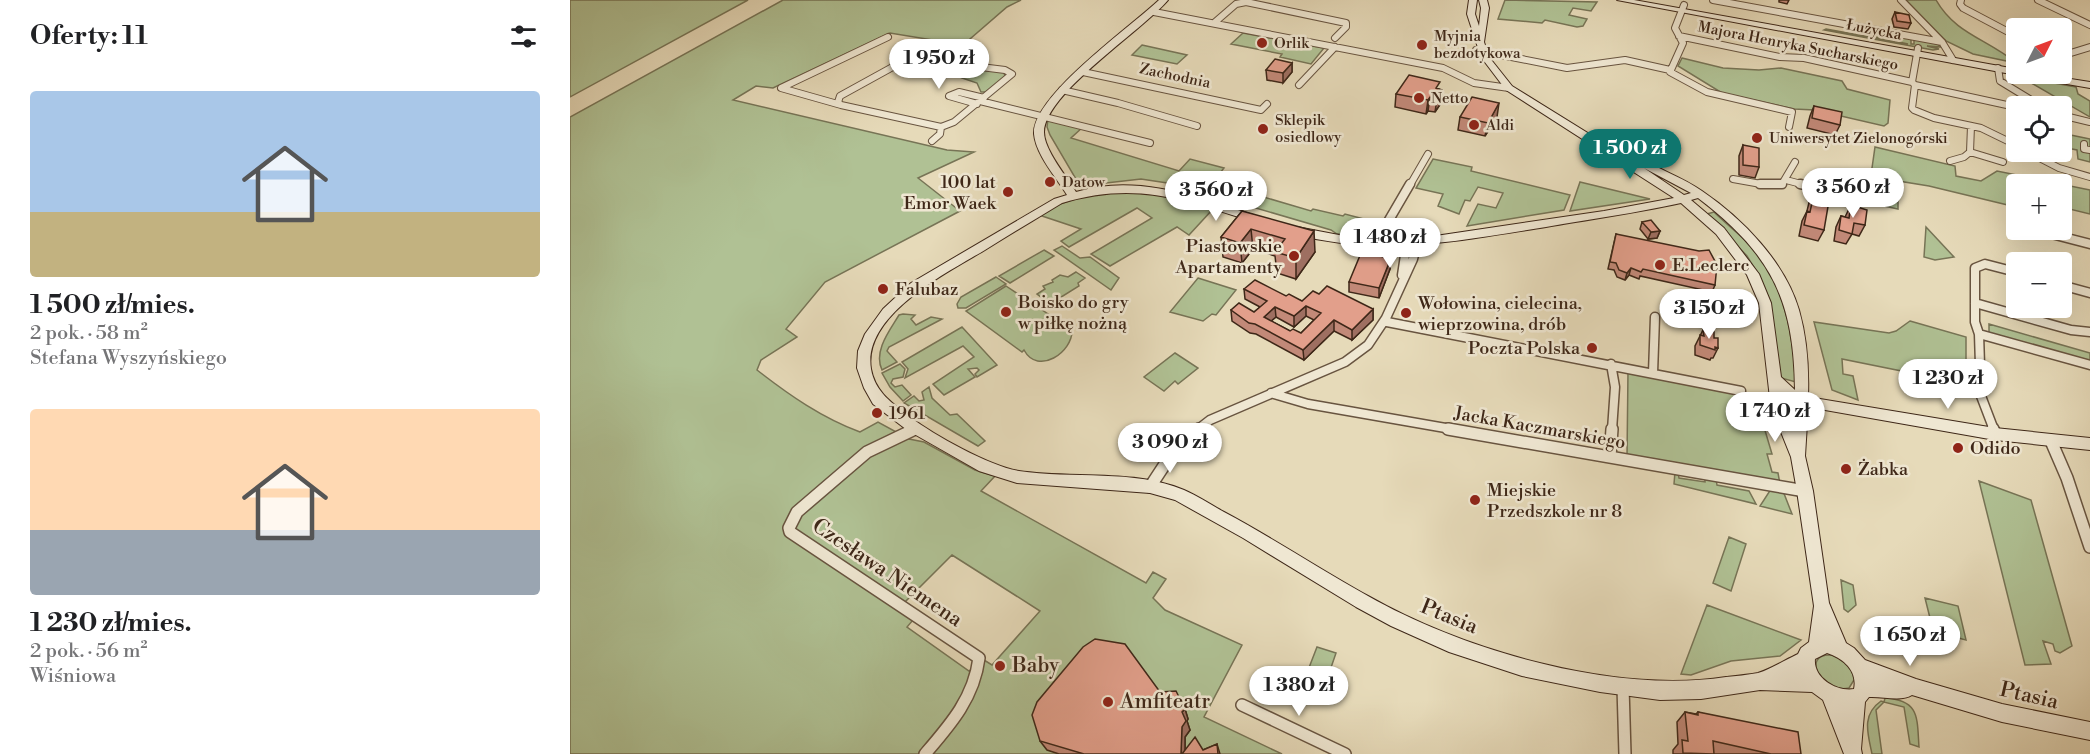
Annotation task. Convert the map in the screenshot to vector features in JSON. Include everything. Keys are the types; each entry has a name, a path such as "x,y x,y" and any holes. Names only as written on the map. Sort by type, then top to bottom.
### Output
{"street":[{"path":"1073,195 1043,145 1038,132 1043,115 1062,90 1154,12 1164,0"},
{"name":"Łużycka","path":"1621,0 1684,7"},
{"name":"Łużycka","path":"1655,0 1918,51 2006,65"},
{"path":"1713,0 1942,42"},
{"path":"1901,0 1942,42 1952,57"},
{"path":"1961,0 1960,4 1963,8 2006,31"},
{"path":"2038,0 2090,25"},
{"path":"1214,23 1236,4 1246,2 1346,23 1346,27 1335,38"},
{"path":"1470,3 1480,47 1490,65 1509,88 1683,199 1720,231 1753,274 1765,303 1776,380 1776,397 1798,457 1805,491 1821,603 1817,646"},
{"path":"1480,47 1486,3"},
{"path":"1671,69 1683,43 1675,26 1684,7"},
{"path":"1154,12 1442,68 1475,83 1509,88"},
{"path":"841,105 838,102 840,96 909,58 1010,72 1011,77 954,122 941,127 841,105 781,88 888,36"},
{"name":"Majora Henryka Sucharskiego","path":"1679,36 1780,57 1804,58 1970,97 1970,102 1984,105 1985,100 2006,105"},
{"path":"1299,85 1335,47"},
{"path":"1480,47 1567,68 1625,60 1671,69 1702,90 1792,112 1789,127"},
{"path":"2072,53 2090,47"},
{"path":"1918,51 1912,102 1914,110 1934,118 1971,126 2006,140"},
{"name":"Łużycka","path":"1952,57 2006,70"},
{"path":"2001,69 2000,81 2022,96"},
{"name":"Zachodnia","path":"1083,72 1260,110 1267,104"},
{"path":"2072,78 2090,80"},
{"path":"2072,81 2090,85"},
{"path":"1062,90 1118,103 1197,126"},
{"path":"981,101 1150,143"},
{"path":"2072,118 2090,122"},
{"path":"1950,161 1964,158 1970,152 1971,126"},
{"path":"932,141 940,134 941,127"},
{"path":"1592,139 1700,194 1759,248 1787,294 1797,337 1803,401 1798,457"},
{"path":"2084,144 2084,149 2090,150 2087,152 2090,156"},
{"path":"1970,152 2003,162"},
{"path":"1375,244 1428,154"},
{"path":"1782,182 1795,162"},
{"path":"2047,162 2059,168 2090,177"},
{"path":"1732,179 1805,185"},
{"path":"1675,180 1684,191 1683,199"},
{"name":"Ptasia","path":"1268,223 1184,196 1149,188 1110,188 1073,195 1037,212 915,286 901,297 878,324 865,351 864,368 871,388 878,400 916,428 968,459 1001,474 1037,480 1150,487 1179,495 1210,511 1362,602 1449,644 1522,667 1623,687 1681,692 1760,681 1814,683"},
{"path":"1290,230 1321,238 1375,244 1417,243 1635,209 1700,194"},
{"path":"1683,199 1715,207"},
{"path":"2072,239 2090,244"},
{"path":"1150,487 1165,460 1203,425 1219,415 1354,357 1369,344 1387,322 1400,286 1415,256 1417,243"},
{"path":"1400,286 1405,255 1402,244"},
{"path":"1995,434 1981,396 1979,334 1975,322 1975,268 1979,264 2006,270"},
{"path":"2072,288 2090,293"},
{"path":"1975,303 2071,330 2090,332"},
{"path":"1653,373 1655,317"},
{"path":"1387,322 1741,391"},
{"path":"1979,334 2090,365"},
{"path":"1610,457 1615,387 1611,364"},
{"path":"1776,380 1796,398 1803,401 1995,434 2090,444"},
{"name":"Jacka Kaczmarskiego","path":"1271,393 1291,401 1805,491"},
{"path":"1783,417 1791,405 1803,401"},
{"name":"Czesława Niemena","path":"916,428 867,452 797,512 789,528 790,532 979,658 979,669 970,696 925,754"},
{"path":"2051,441 2067,477 2090,548"},
{"path":"1821,603 1839,648"},
{"path":"1853,754 1853,719 1861,693 1865,677 1861,667 1850,655 1839,648 1827,645 1817,646 1809,651 1805,660 1807,672 1814,683 1830,696 1839,699 1861,693"},
{"name":"Ptasia","path":"1760,681 1805,660"},
{"name":"Ptasia","path":"1861,667 1925,692 2024,720 2090,731"},
{"path":"1623,687 1626,754"},
{"name":"Ptasia","path":"1861,693 1881,687 1925,692"},
{"path":"1830,696 1853,754"},
{"path":"1242,705 1345,754"}],"green space":[{"path":"570,0 748,0 570,97"},
{"path":"783,0 1021,0 1007,7 963,45 890,33 773,88 756,86 733,100 947,150 974,152 918,178 960,211 825,282 786,329 797,337 761,360 757,370 806,405 832,420 860,432 878,422 909,439 924,442 975,470 995,476 981,491 1146,583 1153,572 1166,579 1153,598 1165,610 1242,645 1204,717 1282,754 570,754 570,117","holes":["952,555 1040,611 992,665 984,660 969,671 907,627 913,620 898,609"]},
{"path":"1505,0 1597,2 1591,11 1573,8 1569,15 1587,19 1583,26 1577,27 1545,20 1542,23 1498,19"},
{"path":"1906,0 1936,0 1953,21 2006,56 2006,61 1973,54 1946,41"},
{"path":"1824,30 1908,44 1876,37 1876,33 1911,37 1911,44 1914,44 1914,38 1934,42 1942,47 1927,46 1939,49 1933,50"},
{"path":"1243,33 1324,48 1311,64 1280,57 1282,54 1231,44"},
{"path":"1142,45 1187,55 1177,64 1132,55"},
{"path":"1682,58 1723,68 1759,70 1781,68 1842,81 1847,89 1890,100 1888,123 1884,126 1815,110 1794,109 1722,93 1678,66"},
{"path":"973,69 1004,72 1005,77 986,92 981,92 977,83 962,78"},
{"path":"2033,84 2060,84 2076,87 2078,94 2090,101 2090,117 2072,107 2072,96 2054,96"},
{"path":"1048,119 1083,127 1071,138 1179,171 1190,159 1224,168 1213,182 1311,211 1313,209 1343,216 1345,214 1379,223 1371,237 1337,234 1331,230 1174,184 1141,179 1080,186 1050,135 1047,127"},
{"path":"2072,135 2090,139 2090,162 2078,159 2077,150 2072,149"},
{"path":"1875,147 1955,166 1956,176 1981,181 1997,171 2012,174 2006,174 2006,205 1898,181 1898,209 1870,203 1872,176 1869,175 1869,170 1872,168"},
{"path":"1433,159 1472,167 1471,171 1570,195 1564,210 1467,226 1478,204 1496,208 1503,193 1478,187 1470,201 1465,200 1459,214 1438,206 1443,194 1416,188"},
{"path":"1580,182 1650,199 1570,211"},
{"path":"2072,186 2090,190 2090,214 2072,210"},
{"path":"1134,191 1169,196 1212,210 1189,235 1177,227 1110,266 1091,254 1152,218 1137,208 1069,247 1061,241 1081,229 1039,215 1073,199"},
{"path":"1714,212 1753,248 1772,276 1788,320 1796,382 1781,378 1760,277 1747,256 1707,214"},
{"path":"1926,227 1954,257 1935,260 1924,257"},
{"path":"1062,246 1080,258 1090,257 1119,278 1111,290 1054,250"},
{"path":"1044,250 1054,256 1010,283 999,276"},
{"path":"1076,272 1085,278 1078,283 1079,286 1050,304 1037,294 1045,289 1043,286 1053,282 1052,280 1060,275 1068,277"},
{"path":"996,277 1006,284 966,308 958,308 957,304 961,297"},
{"path":"1198,278 1236,290 1216,315 1212,314 1203,321 1170,312"},
{"path":"1006,286 1072,330 1071,338 1061,353 1046,361 1030,358 1024,350 1022,352 966,311"},
{"path":"899,315 915,315 911,319 916,325 931,317 942,319 889,347 887,351 897,362 882,370 881,348"},
{"path":"1910,321 1966,337 1966,384 1842,359 1843,374 1853,376 1858,400 1832,390 1814,322 1889,333"},
{"path":"1989,324 2090,353 2090,363 1989,334"},
{"path":"962,327 997,365 977,377 975,374 979,370 977,368 968,369 975,377 944,395 933,384 974,357 963,346 905,378 908,369 902,362"},
{"path":"1175,353 1198,368 1178,384 1175,381 1164,391 1144,377"},
{"path":"900,364 905,369 903,377 893,379 891,383 895,387 902,385 911,395 903,401 890,387 882,373"},
{"path":"1628,371 1768,399 1769,406 1747,402 1749,425 1764,427 1772,454 1767,454 1772,472 1778,473 1780,484 1627,457"},
{"path":"929,387 932,398 950,415 957,414 985,441 978,446 904,403 914,396 919,401 924,400 922,392"},
{"path":"1675,472 1678,472 1679,478 1705,482 1705,478 1716,479 1717,485 1749,491 1756,504 1674,484"},
{"path":"1979,481 2031,500 2072,646 2060,653 2055,651 2053,644 2043,641 2051,664 2025,665"},
{"path":"1771,489 1783,491 1792,514 1760,506"},
{"path":"1729,537 1746,544 1731,591 1713,583"},
{"path":"1841,580 1853,585 1856,605 1848,612 1844,609"},
{"path":"1925,598 1958,606 1966,640 1946,635 1944,625 1931,622"},
{"path":"1707,605 1801,640 1780,656 1731,661 1691,675 1681,674"},
{"path":"1317,647 1336,653 1325,685 1305,678"},
{"path":"1832,655 1850,667 1854,680 1849,688 1839,689 1831,686 1818,673 1817,660 1822,656"},
{"path":"1885,698 1896,699 1911,707 1917,719 1919,747 1910,744 1904,707 1884,702"},
{"path":"1881,701 1884,702 1876,710 1882,754 1872,754 1868,719 1875,706"}],"building":[{"path":"1895,12 1909,15 1911,23 1897,21"},
{"path":"1275,59 1292,63 1283,73 1266,70"},
{"path":"1409,75 1440,82 1436,88 1442,90 1437,99 1430,97 1428,100 1396,94"},
{"path":"1472,97 1499,103 1488,123 1460,117"},
{"path":"1814,106 1842,112 1840,125 1812,118"},
{"path":"1743,145 1759,148 1759,167 1743,165"},
{"path":"1817,180 1832,183 1824,230 1804,225 1807,211 1810,212"},
{"path":"1851,205 1867,210 1865,225 1854,223 1852,234 1839,230 1841,216 1849,218"},
{"path":"1242,211 1314,231 1296,258 1275,252 1285,239 1251,229 1240,243 1221,237"},
{"path":"1651,220 1660,231 1651,232 1642,222"},
{"name":"E.Leclerc","path":"1616,234 1699,251 1709,250 1717,265 1715,285 1643,269 1641,272 1631,268 1627,273 1619,270 1616,263 1610,262"},
{"path":"1361,253 1391,258 1379,288 1349,282"},
{"path":"1255,280 1286,296 1289,294 1302,301 1313,291 1319,294 1327,286 1373,309 1352,330 1334,320 1303,350 1249,323 1231,310 1239,303 1254,312 1267,301 1244,289","holes":["1306,306 1321,313 1301,333 1293,329 1290,331 1264,317 1275,307 1294,316"]},
{"path":"1703,330 1714,332 1714,338 1718,338 1718,348 1715,347 1715,350 1700,345 1700,335 1704,336"},
{"name":"Amfiteatr","path":"1095,639 1125,644 1160,692 1176,691 1185,709 1182,712 1186,721 1182,727 1181,754 1084,754 1040,741 1032,715 1037,702 1083,647"},
{"path":"1685,712 1698,715 1698,712 1798,732 1801,754 1771,754 1713,741 1714,754 1683,753 1682,740 1688,741"},
{"path":"1195,737 1203,750 1217,744 1218,754 1182,754"}],"place":[{"name":"Orlik","path":"1262,43"},
{"name":"Myjnia bezdotykowa","path":"1422,45"},
{"name":"Netto","path":"1419,98"},
{"name":"Aldi","path":"1474,125"},
{"name":"Sklepik osiedlowy","path":"1263,129"},
{"name":"Uniwersytet Zielonogórski","path":"1757,138"},
{"name":"Datow","path":"1050,182"},
{"name":"100 lat Emor Waek","path":"1008,192"},
{"name":"Piastowskie Apartamenty","path":"1294,256"},
{"name":"E.Leclerc","path":"1660,265"},
{"name":"Falubaz","path":"883,289"},
{"name":"Boisko do gry w piłkę nożną","path":"1006,312"},
{"name":"Wołowina, cielecina, wieprzowina, drób","path":"1406,313"},
{"name":"Poczta Polska","path":"1592,348"},
{"name":"1961","path":"877,413"},
{"name":"Odido","path":"1958,448"},
{"name":"Żabka","path":"1846,469"},
{"name":"Miejskie Przedszkole nr 8","path":"1475,500"},
{"name":"Baby","path":"1000,666"},
{"name":"Amfiteatr","path":"1108,702"}]}
